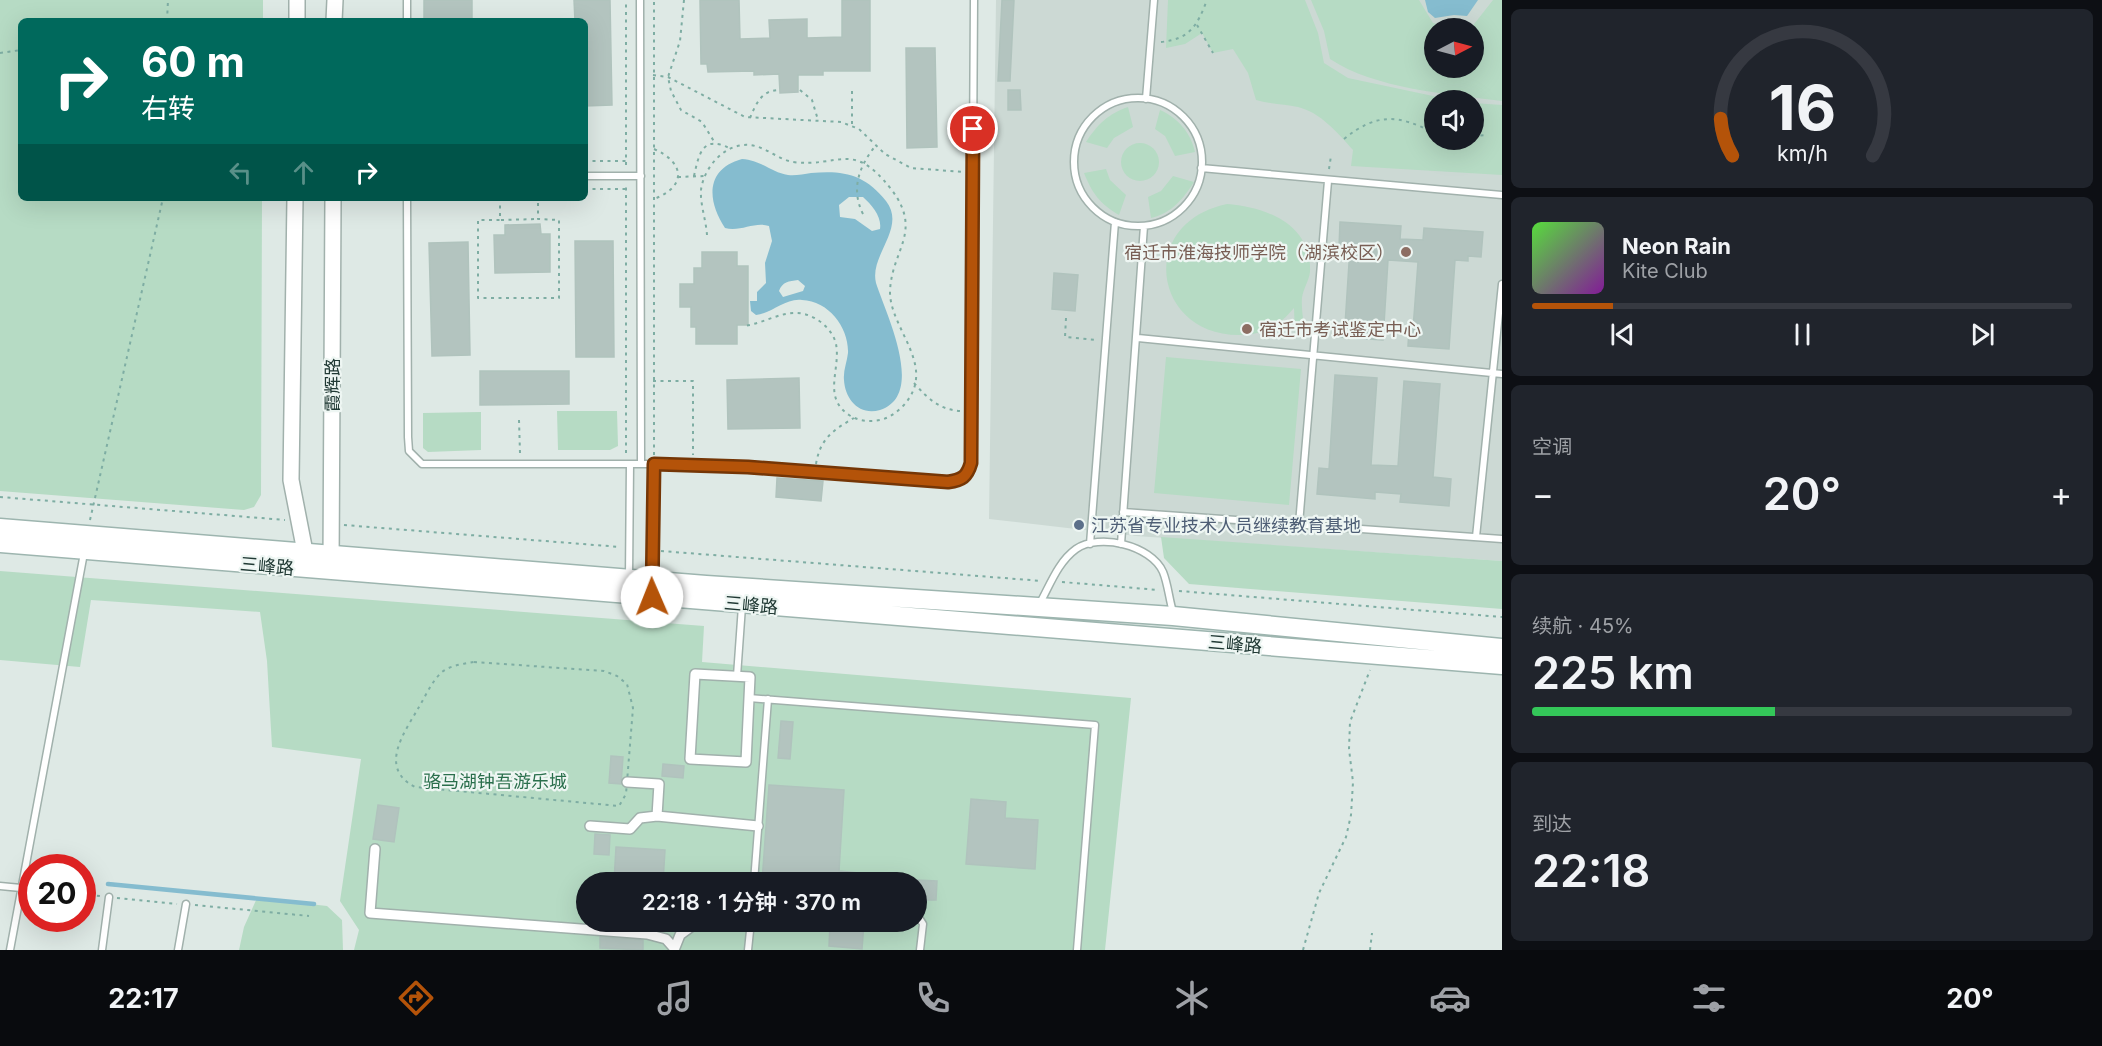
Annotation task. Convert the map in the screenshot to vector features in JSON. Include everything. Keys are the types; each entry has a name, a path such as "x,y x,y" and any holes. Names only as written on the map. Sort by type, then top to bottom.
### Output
{"main road":[{"name":"三峰路","path":"0,528 86,543"},
{"name":"三峰路","path":"0,543 86,543 743,596 1502,665"},
{"name":"三峰路","path":"743,596 1038,607 1173,616 1502,648"}],"street":[{"path":"297,0 297,18"},
{"path":"334,0 334,18"},
{"path":"296,201 291,480 307,561"},
{"name":"霞辉路","path":"331,563 333,201"},
{"path":"695,674 750,677 749,698 746,762 690,759 695,674"},
{"path":"627,782 659,784 657,816"},
{"path":"590,826 630,829 640,818 657,816 758,826"},
{"path":"375,849 370,913 646,934 666,939 674,949 680,935 684,932"}],"lane":[{"path":"407,0 407,18"},
{"path":"640,0 640,464"},
{"path":"407,201 409,451 422,464 693,464 959,481 967,476 971,463 974,0"},
{"path":"1146,99 1154,0"},
{"path":"1146,99 1158,102 1177,112 1191,127 1200,147 1202,168 1196,189 1185,206 1168,219 1144,226 1127,226 1115,222 1090,206 1079,189 1074,168 1075,147 1084,128 1098,112 1117,102 1146,99"},
{"path":"1202,168 1502,195"},
{"path":"588,176 640,176"},
{"path":"1299,524 1328,181"},
{"path":"1090,544 1115,222"},
{"path":"1121,544 1138,339 1144,226"},
{"path":"1476,537 1502,284"},
{"path":"1138,339 1502,374"},
{"path":"628,464 629,587"},
{"path":"652,589 654,464"},
{"path":"1124,512 1502,539"},
{"path":"27,854 86,543"},
{"path":"1038,607 1058,568 1077,548 1090,544 1121,544 1147,554 1162,570 1173,616"},
{"path":"737,676 743,596"},
{"path":"749,698 1095,725 1077,950"},
{"path":"755,872 768,699"},
{"path":"0,886 18,888"},
{"path":"102,950 109,897"},
{"path":"178,950 186,904"},
{"path":"10,950 18,905"},
{"path":"748,950 750,932"},
{"path":"920,950 922,932"}],"path":[{"path":"167,18 168,0"},
{"path":"626,0 628,464"},
{"path":"654,0 654,464"},
{"path":"684,0 680,41 668,77 675,102 681,110 702,122 715,143 731,149 755,146 792,162 834,158 863,162 889,187 903,212 904,244 891,278 890,292 894,314 909,342 914,361 914,383 908,400 892,415 880,420 854,418 832,430 824,439 818,452 815,472"},
{"path":"1152,44 1187,36 1197,25 1208,0"},
{"path":"1197,25 1214,53"},
{"path":"0,53 18,50"},
{"path":"640,74 668,77 713,102 750,118 841,122 852,126 885,154 911,168 973,172"},
{"path":"852,88 852,126"},
{"path":"750,118 763,95 768,91 778,90"},
{"path":"800,90 813,100 818,120"},
{"path":"1344,139 1366,123 1390,119 1406,119 1424,128"},
{"path":"694,176 702,149 715,143"},
{"path":"863,214 858,200 859,174 863,162 876,145"},
{"path":"654,149 672,160 678,177 671,191 654,199"},
{"path":"707,234 701,190 710,166 731,149"},
{"path":"588,161 654,161"},
{"path":"678,177 705,176"},
{"path":"588,189 654,189"},
{"path":"86,543 162,201"},
{"path":"500,201 500,220"},
{"path":"538,201 538,219"},
{"path":"538,219 559,220 559,298 478,298 478,220 538,219"},
{"path":"743,326 757,325 784,314 794,313 804,314 820,322 832,334 836,344 833,384 835,397 838,405 854,418"},
{"path":"1066,318 1065,337 1106,340"},
{"path":"640,381 693,381 693,464"},
{"path":"914,383 926,396 945,409 970,411"},
{"path":"519,420 520,465"},
{"path":"0,497 300,522"},
{"path":"331,524 629,548"},
{"path":"652,550 1502,617"},
{"path":"474,662 604,671 627,684 631,695 633,708 627,782 626,794 619,806 415,787 404,782 398,771 397,747 437,677 458,665 474,662"},
{"path":"1303,950 1319,893 1346,837 1351,815 1353,782 1349,749 1350,723 1370,670"},
{"path":"1370,950 1372,933"}],"shaded area":[{"name":"宿迁市考试鉴定中心","path":"996,0 1502,0 1502,561 1136,536 989,519"}],"green space":[{"path":"0,0 263,0 263,18 18,18 18,201 262,201 261,495 254,507 244,510 0,491"},
{"path":"1168,0 1305,0 1318,33 1324,63 1348,78 1424,94 1424,150 1484,150 1484,104 1502,105 1502,175 1351,166 1353,150 1314,114 1298,107 1256,100 1248,73 1233,49 1213,53 1202,33 1185,44 1166,48"},
{"path":"1311,0 1419,0 1430,18 1424,18 1424,78 1484,78 1484,18 1479,18 1493,0 1502,0 1502,101 1484,99 1484,90 1424,91 1368,77 1330,59 1324,31"},
{"path":"1128,107 1133,127 1114,138 1107,148 1086,142 1104,120"},
{"path":"1160,110 1183,127 1195,152 1175,156 1165,136 1155,129"},
{"path":"1140,143 1154,148 1159,162 1154,176 1140,181 1126,176 1121,162 1126,148"},
{"path":"1106,169 1110,180 1126,195 1119,215 1097,197 1084,173"},
{"path":"1173,176 1194,182 1176,204 1165,213 1151,218 1148,197 1161,191"},
{"path":"1227,204 1271,214 1295,230 1303,242 1309,255 1310,272 1302,298 1305,335 1295,336 1294,308 1270,329 1239,335 1210,330 1188,317 1173,299 1167,277 1168,254 1178,232 1198,215"},
{"path":"1166,357 1301,369 1289,505 1154,493"},
{"path":"557,411 617,411 618,446 610,450 558,450"},
{"path":"481,412 481,450 428,452 423,448 423,413"},
{"path":"1161,537 1502,561 1502,609 1189,584 1164,558"},
{"name":"骆马湖钟吾游乐城","path":"0,571 704,626 702,662 1131,698 1105,950 354,950 359,930 340,901 361,759 272,747 267,661 260,612 91,600 80,667 0,660"},
{"path":"257,898 327,906 342,920 343,950 239,950 244,927"}],"water":[{"path":"1425,0 1478,0 1467,16 1454,15 1435,18 1428,12"},
{"path":"742,159 749,160 782,174 791,175 843,173 861,179 886,201 891,211 892,221 875,273 876,283 894,332 902,371 900,388 894,401 880,410 866,411 850,399 844,380 848,353 845,334 836,318 821,305 796,300 762,314 756,315 751,311 750,301 757,301 757,292 766,283 765,263 772,241 769,226 758,225 731,229 725,228 719,218 713,197 713,187 721,170","holes":["849,197 863,197 873,207 878,216 880,229 872,231 855,219 840,217 839,205","798,280 805,286 803,291 783,297 779,291 782,286"]}],"building":[{"path":"424,0 472,0 472,18 424,18"},
{"path":"574,0 610,0 612,105 588,106 588,18 575,18"},
{"path":"700,0 739,0 740,39 770,38 769,20 807,19 807,38 842,37 842,0 870,0 870,71 823,71 823,75 798,75 798,92 780,93 779,74 754,75 754,71 708,72 707,64 701,64"},
{"path":"1002,0 1014,0 1010,81 998,81"},
{"path":"906,48 935,48 937,147 907,148"},
{"path":"1008,90 1020,90 1021,110 1008,110"},
{"path":"1340,222 1401,226 1400,239 1423,240 1424,228 1483,232 1481,257 1468,256 1468,261 1455,260 1449,349 1408,346 1409,329 1413,329 1418,262 1388,260 1383,340 1338,337 1339,324 1345,325 1350,248 1339,247"},
{"path":"540,224 541,234 550,234 550,272 495,273 494,235 505,235 505,225"},
{"path":"575,241 613,241 614,357 576,357"},
{"path":"468,242 470,355 432,356 429,243"},
{"path":"702,252 737,252 737,266 748,266 748,325 737,325 737,344 696,344 696,327 691,327 691,307 680,307 680,284 694,284 694,268 702,268"},
{"path":"1054,273 1078,275 1075,311 1052,309"},
{"path":"480,371 569,371 569,404 480,405"},
{"path":"1335,375 1377,378 1371,465 1398,466 1404,381 1440,384 1433,477 1451,479 1449,506 1400,502 1401,494 1375,492 1375,499 1317,494 1319,468 1329,469"},
{"path":"799,378 800,428 728,429 727,380"},
{"path":"777,478 823,481 821,501 776,497"},
{"path":"781,721 793,722 790,759 778,758"},
{"path":"611,756 623,757 621,784 609,783"},
{"path":"663,764 684,766 683,778 662,776"},
{"path":"769,785 844,790 839,871 849,872 763,872"},
{"path":"971,799 1006,802 1005,818 1038,820 1035,869 966,864"},
{"path":"378,805 399,808 394,842 373,839"},
{"path":"595,834 610,835 609,855 594,854"},
{"path":"616,847 665,850 664,872 615,872"},
{"path":"927,881 937,881 936,900 927,900"},
{"path":"830,932 863,932 862,949 829,946"},
{"path":"600,937 643,940 643,950 600,948"}],"waterway":[{"path":"108,884 314,904"}],"place":[{"name":"宿迁市淮海技师学院（湖滨校区）","path":"1406,252"},
{"name":"宿迁市考试鉴定中心","path":"1247,329"},
{"name":"江苏省专业技术人员继续教育基地","path":"1079,525"}],"route":[{"path":"652,597 654,464 699,464 948,482 959,481 967,476 971,463 973,129"}]}
